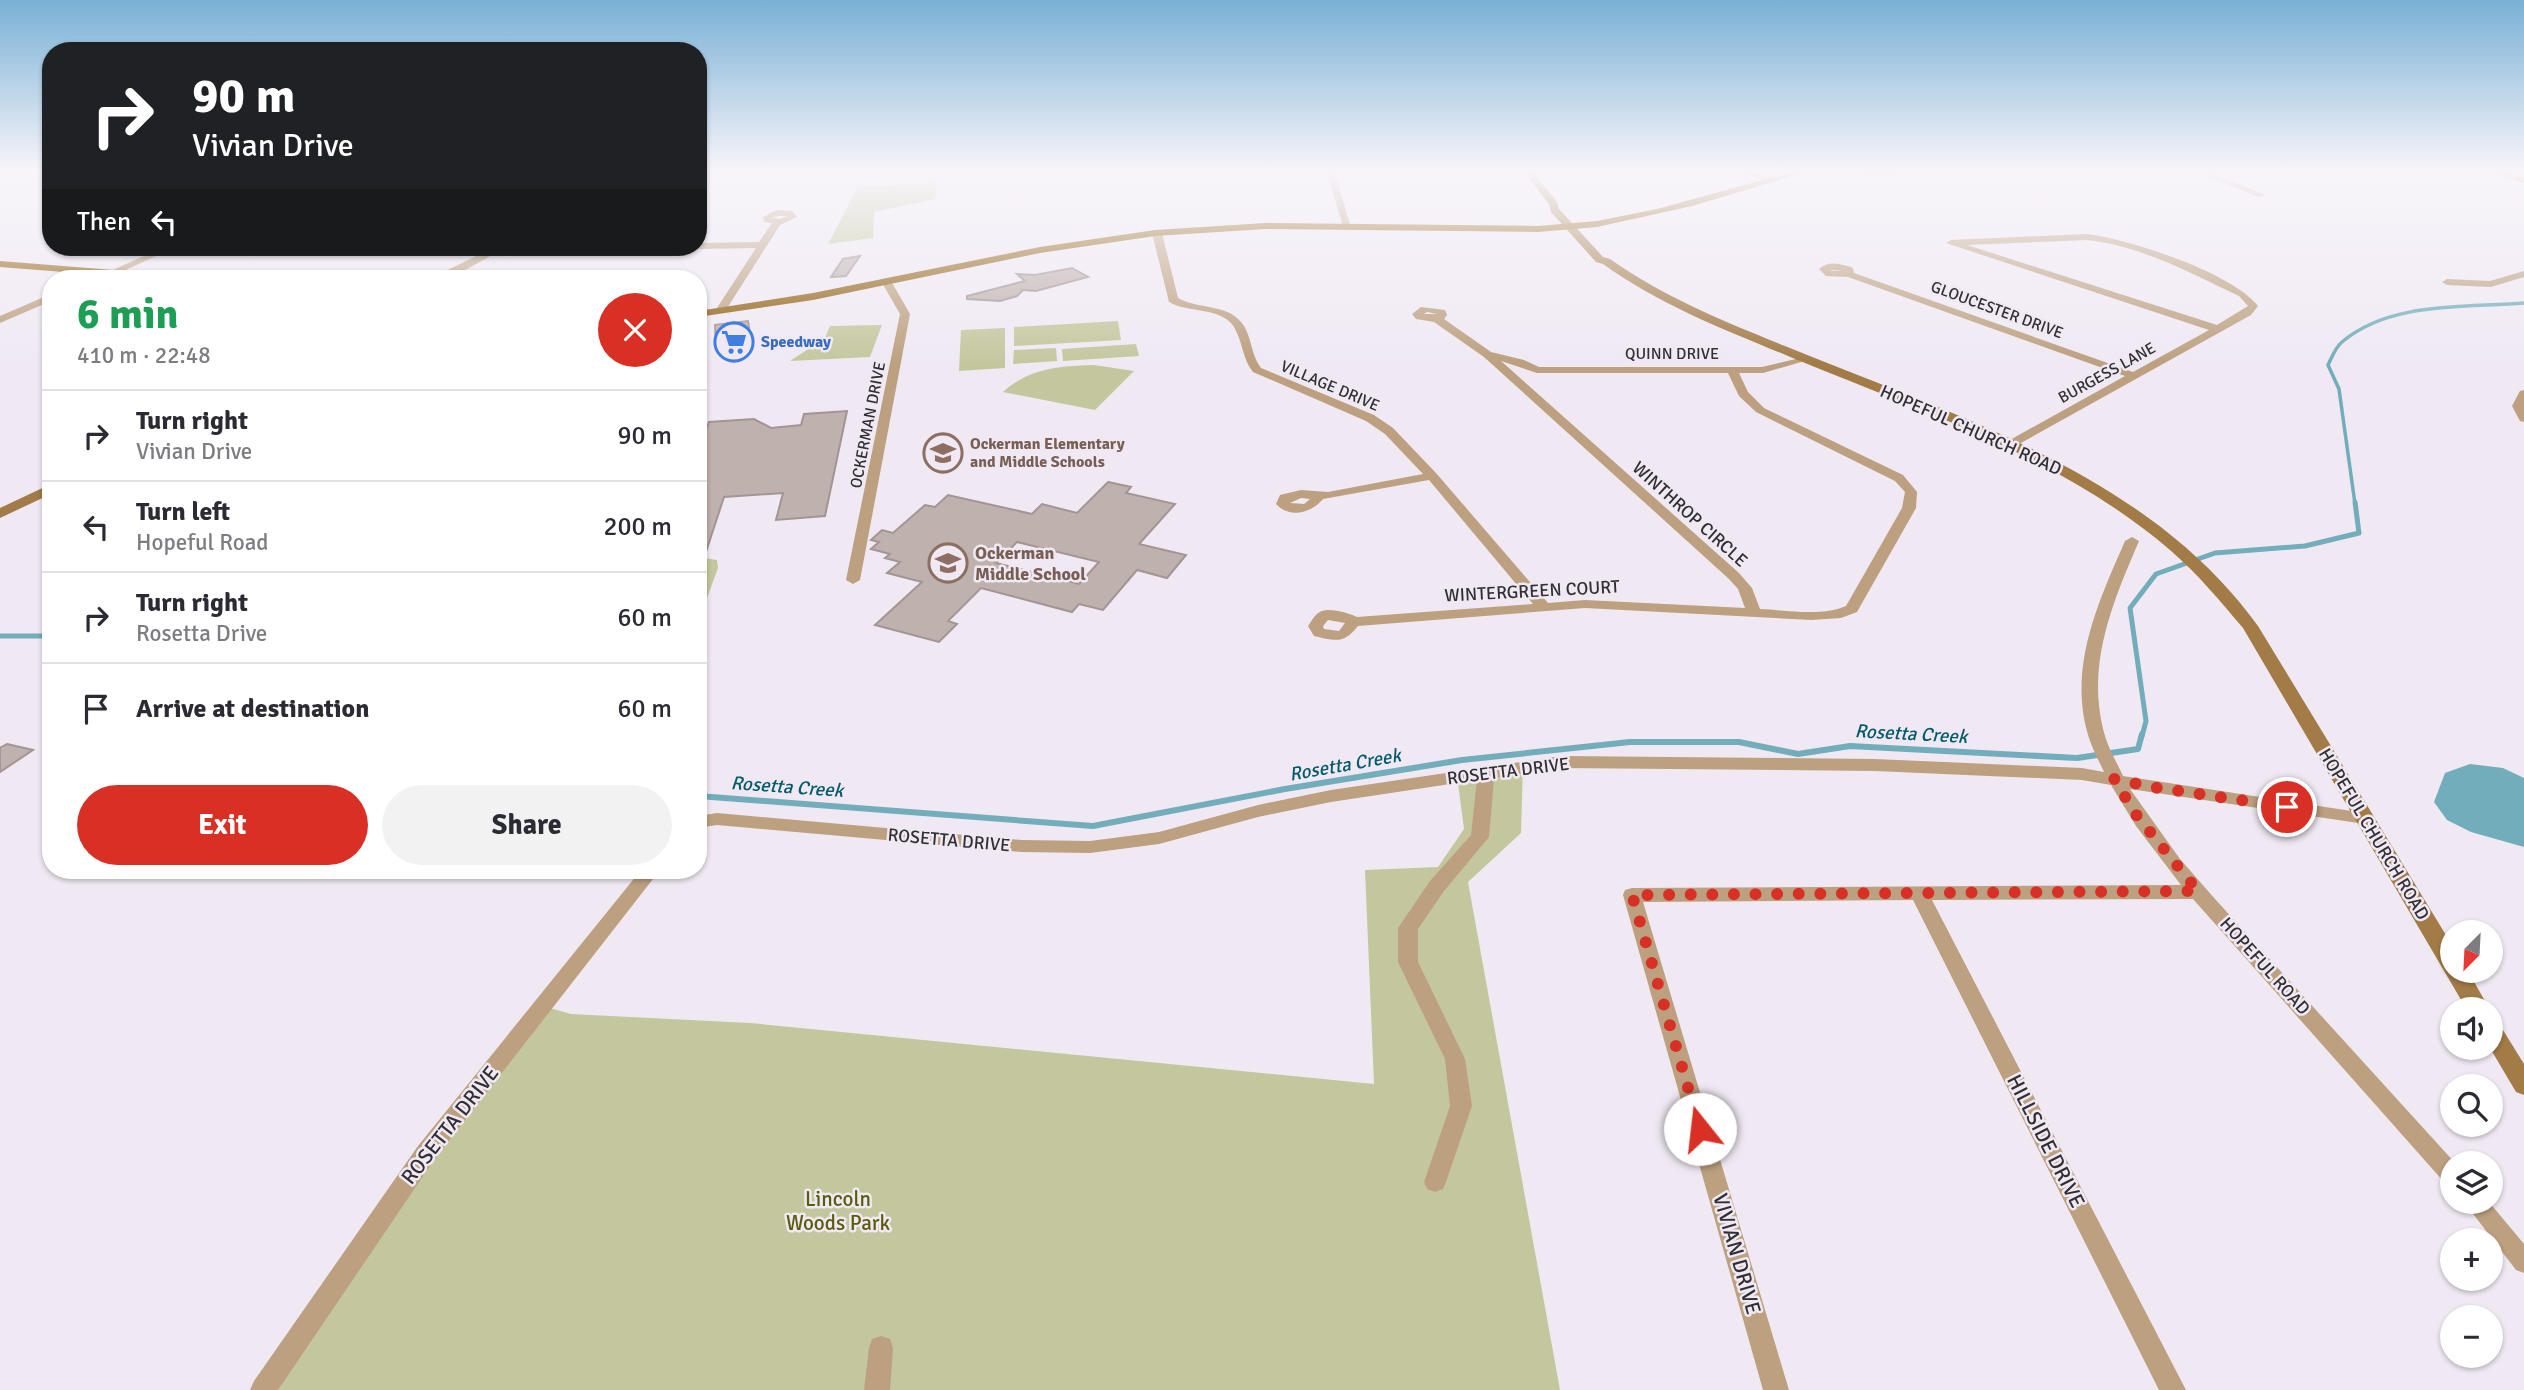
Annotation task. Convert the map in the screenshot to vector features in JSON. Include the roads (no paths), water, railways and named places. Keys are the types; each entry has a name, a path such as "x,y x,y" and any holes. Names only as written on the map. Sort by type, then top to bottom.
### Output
{"main road":[{"path":"707,313 886,281 1057,246 1143,235"},
{"name":"HOPEFUL CHURCH ROAD","path":"1581,235 1601,260 1661,298 2011,444 2098,490 2165,536 2209,577 2250,626 2440,944"},
{"path":"0,264 52,270"},
{"path":"0,502 42,481"},
{"path":"0,514 42,493"},
{"path":"2503,1050 2524,1085"}],"street":[{"path":"720,311 768,235"},
{"name":"VILLAGE DRIVE","path":"1157,235 1173,300 1183,306 1232,318 1239,327 1249,360 1257,370 1380,424 1398,439 1432,476 1544,607"},
{"name":"BURGESS LANE","path":"2011,444 2218,330 2251,310 2252,302 2236,291 2126,244 2087,237 1951,243 2218,330"},
{"path":"707,246 761,245"},
{"path":"119,270 151,256"},
{"path":"460,270 486,256"},
{"name":"GLOUCESTER DRIVE","path":"1849,274 2135,376"},
{"path":"2447,282 2491,284 2524,274"},
{"name":"OCKERMAN DRIVE","path":"853,580 905,314 886,281"},
{"path":"0,320 42,301"},
{"name":"WINTHROP CIRCLE","path":"1437,319 1488,355 1734,576 1745,588 1754,612"},
{"name":"QUINN DRIVE","path":"1488,355 1520,362 1537,370 1732,370 1776,368 1804,358"},
{"path":"1522,386 1529,375 1537,370"},
{"path":"1732,370 1743,394 1759,410 1888,471 1899,478 1910,492 1909,508 1852,609 1827,616 1754,612"},
{"path":"2524,393 2518,405 2524,418"},
{"path":"1318,497 1432,476"},
{"name":"HOPEFUL ROAD","path":"2132,541 2100,618 2090,672 2089,699 2092,720 2112,772 2137,816 2198,891 2440,1162"},
{"name":"WINTERGREEN COURT","path":"1354,622 1544,607 1620,604 1754,612"},
{"name":"ROSETTA DRIVE","path":"707,821 717,819 1022,846 1090,847 1160,838 1258,811 1331,796 1561,762 2112,772 2152,787 2364,818"},
{"path":"1435,1182 1461,1105 1455,1059 1408,962 1408,928 1437,887 1480,837 1486,772"},
{"name":"ROSETTA DRIVE","path":"263,1390 426,1153 644,879"},
{"name":"VIVIAN DRIVE","path":"1776,1390 1632,895 2198,891"},
{"name":"HILLSIDE DRIVE","path":"1918,892 2173,1390"},
{"path":"2485,1214 2524,1262"},
{"path":"877,1390 881,1348"}],"water":[{"path":"2470,764 2503,768 2524,778 2524,847 2471,832 2447,820 2434,802 2445,773"}],"waterway":[{"name":"Rosetta Creek","path":"2355,504 2339,389 2328,365 2340,344 2361,329 2405,313 2524,303"},
{"name":"Rosetta Creek","path":"2142,736 2146,721 2130,608 2156,574 2215,553 2305,546 2359,533 2355,502"},
{"name":"Rosetta Creek","path":"0,636 42,636"},
{"name":"Rosetta Creek","path":"707,797 1093,826 1285,789 1462,760 1630,742 1739,742 1798,754 1850,746 2077,758 2138,749 2142,734"}],"place":[{"name":"Speedway","path":"734,342"},
{"name":"Ockerman Elementary and Middle Schools","path":"943,453"},
{"name":"Ockerman Middle School","path":"948,563"}],"park label":[{"name":"Lincoln Woods Park","path":"838,1211"}]}
